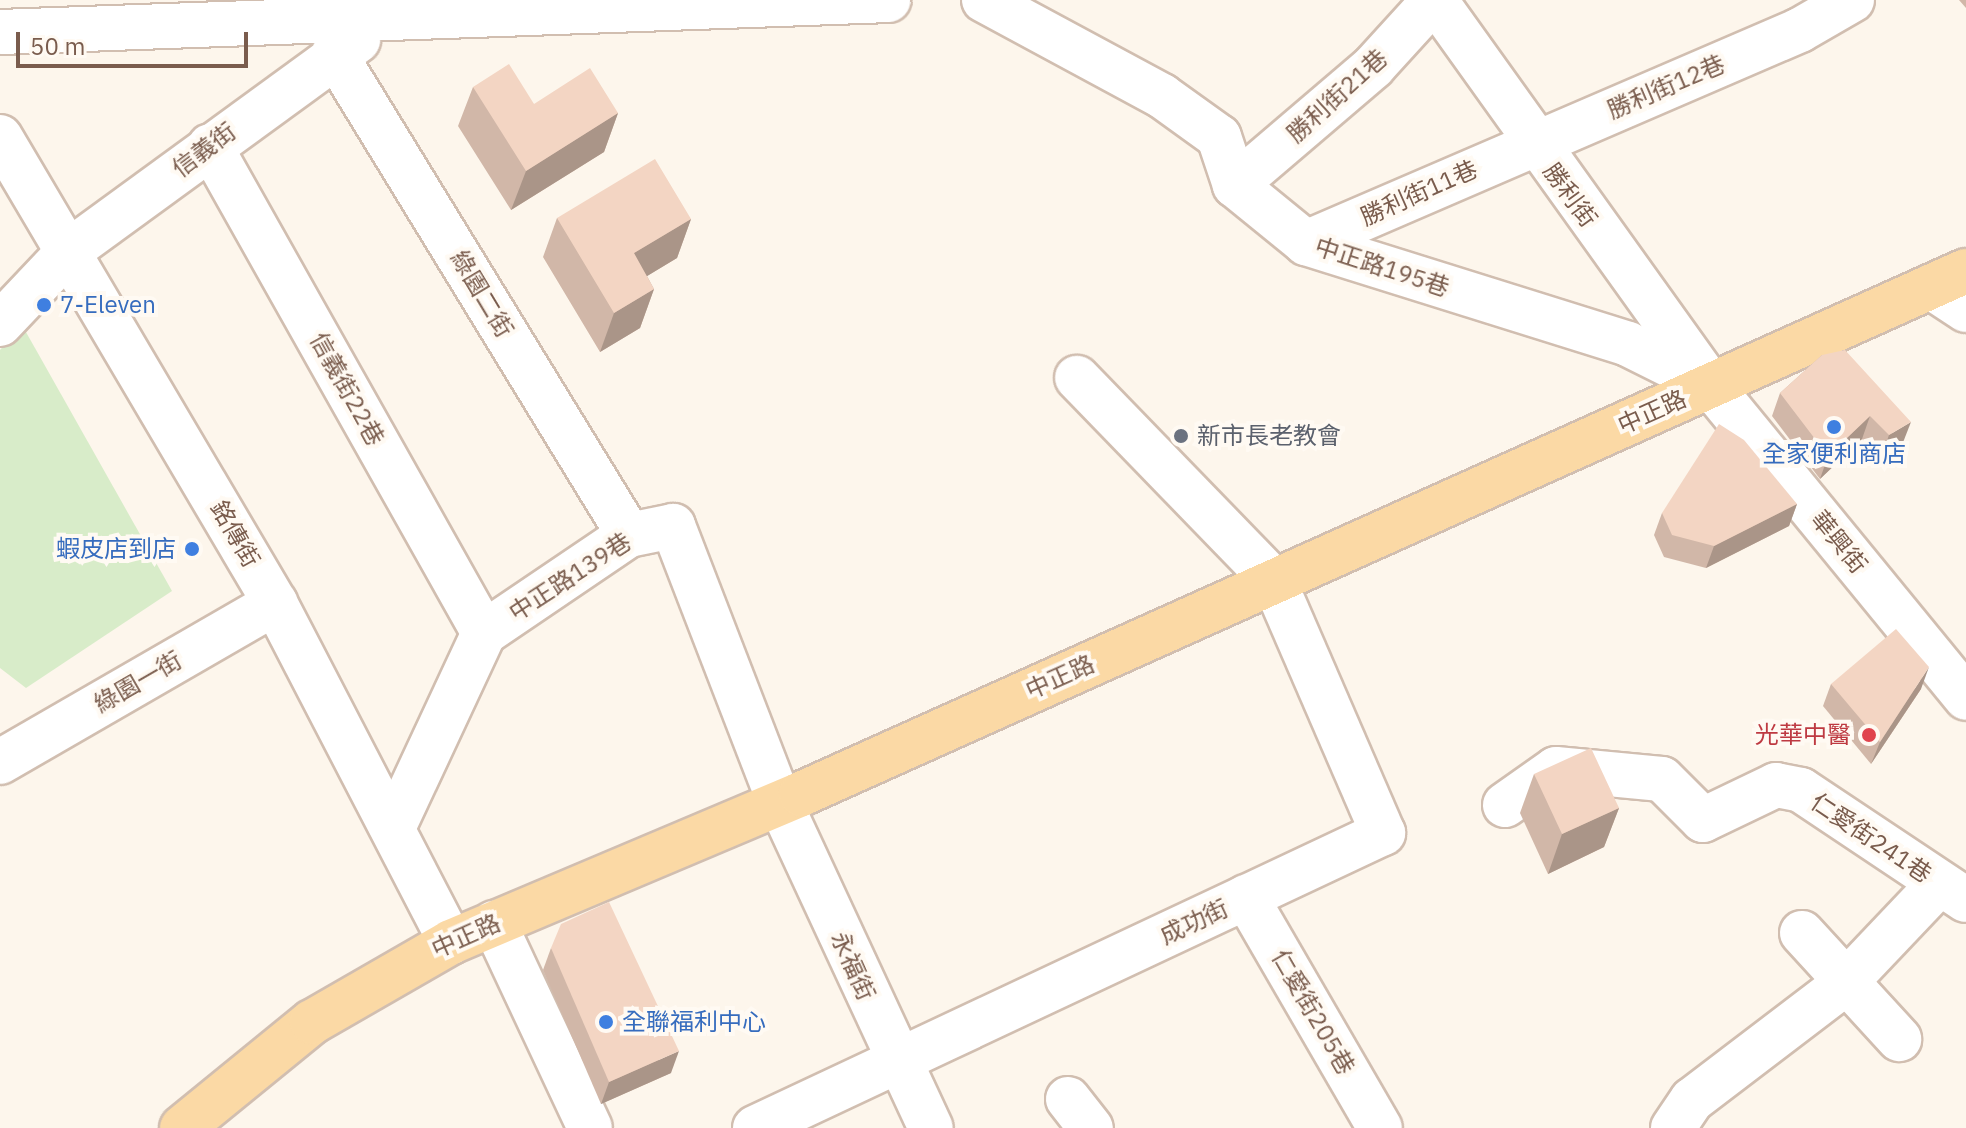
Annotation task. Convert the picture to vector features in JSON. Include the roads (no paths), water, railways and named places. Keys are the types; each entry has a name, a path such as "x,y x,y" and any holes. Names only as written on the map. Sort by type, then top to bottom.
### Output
{"main road":[{"name":"中正路","path":"182,1128 312,1022 451,942 780,803 1711,386 1954,289"}],"street":[{"path":"409,10 888,0"},
{"path":"984,0 1162,96 1219,137 1235,185"},
{"name":"勝利街12巷","path":"1531,144 1789,15 1852,0"},
{"name":"勝利街21巷","path":"1235,185 1446,4"},
{"name":"勝利街","path":"1446,4 1531,144 1711,386"},
{"name":"信義街","path":"0,324 69,251 210,146 318,25 409,10"},
{"path":"0,32 318,25"},
{"name":"綠園二街","path":"318,25 629,535"},
{"name":"銘傳街","path":"0,137 275,603 451,942"},
{"name":"勝利街11巷","path":"1306,243 1531,144"},
{"name":"信義街22巷","path":"210,146 484,633"},
{"name":"中正路195巷","path":"1235,185 1306,243 1628,344 1711,386"},
{"path":"1077,378 1274,581"},
{"name":"華興街","path":"1711,386 1966,698"},
{"name":"中正路139巷","path":"393,828 484,633 629,535 673,526 780,803"},
{"name":"成功街","path":"755,1128 1383,833 1274,581"},
{"name":"綠園一街","path":"0,762 275,603"},
{"name":"仁愛街241巷","path":"1505,805 1556,769 1662,779 1703,820 1776,785 1801,790 1953,892"},
{"name":"永福街","path":"780,803 897,1062 931,1128"},
{"path":"1673,1128 1692,1100 1844,984 1953,892"},
{"name":"仁愛街205巷","path":"1246,897 1380,1128"},
{"path":"494,923 590,1128"},
{"path":"1802,933 1844,984 1899,1039"}],"place":[{"name":"7-Eleven","path":"44,305"},
{"name":"全家便利商店","path":"1834,427"},
{"name":"新市長老教會","path":"1181,436"},
{"name":"蝦皮店到店","path":"192,549"},
{"name":"光華中醫","path":"1869,735"},
{"name":"全聯福利中心","path":"606,1022"}]}
